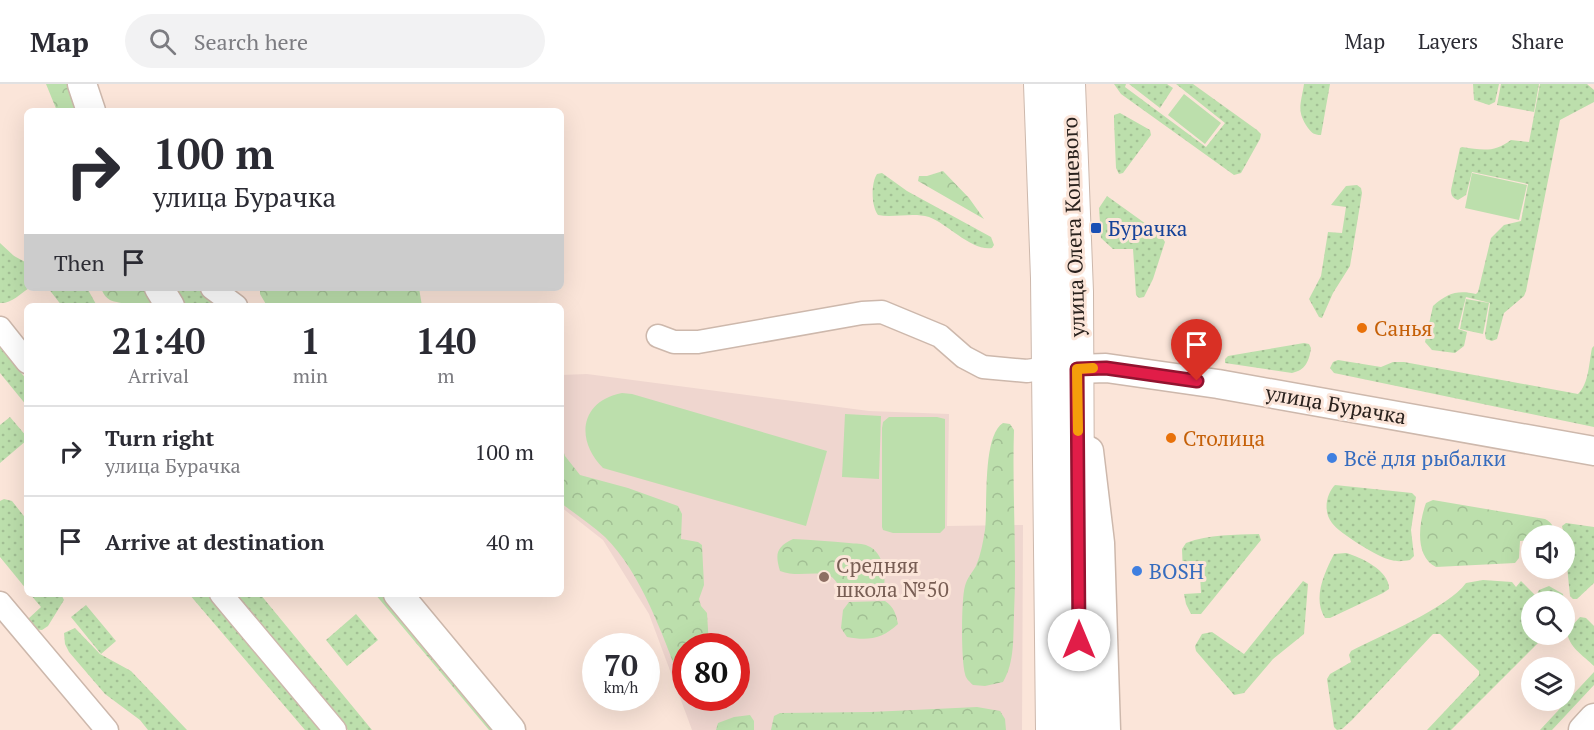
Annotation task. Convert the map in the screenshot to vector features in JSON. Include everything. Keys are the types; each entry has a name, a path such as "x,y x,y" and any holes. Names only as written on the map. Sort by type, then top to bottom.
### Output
{"highway":[{"name":"улица Олега Кошевого","path":"1040,84 1062,368 1077,417 1079,730"},
{"name":"улица Олега Кошевого","path":"1052,730 1062,368 1075,228 1069,84"}],"main road":[{"path":"82,84 90,108"},
{"name":"улица Бурачка","path":"1062,368 1106,368 1218,384 1594,451"},
{"path":"1077,417 1089,445 1100,543 1106,730"},
{"path":"401,597 511,730"},
{"path":"1583,730 1594,718"}],"street":[{"path":"216,291 232,303"},
{"path":"658,336 674,342 698,342 862,313 882,312 940,336 964,357 983,367 1027,371 1062,368"},
{"path":"0,328 24,358"},
{"path":"224,597 335,730"},
{"path":"0,603 107,730"}],"shaded area":[{"name":"Средняя школа №50","path":"587,374 869,411 949,414 947,526 1023,525 1022,730 692,730 685,711 750,711 750,633 672,633 672,676 660,644 660,633 656,633 649,614 603,540 564,509 564,375"}],"green space":[{"path":"46,84 73,84 81,108 56,108"},
{"path":"1114,84 1126,84 1125,87 1206,147 1225,123 1176,84 1193,84 1257,130 1261,134 1260,139 1241,173 1234,175 1121,94"},
{"path":"1129,84 1167,84 1173,88 1160,108"},
{"path":"1304,84 1330,84 1321,135 1311,131 1302,117 1300,107"},
{"path":"1473,84 1499,84 1495,102 1489,105 1474,100"},
{"path":"1501,84 1539,84 1534,112 1497,105"},
{"path":"1540,84 1587,84 1594,90 1594,102 1560,120 1524,296 1504,313 1497,339 1492,341 1486,339 1485,334 1490,303 1466,297 1458,329 1467,332 1464,346 1455,353 1432,350 1425,342 1433,306 1453,294 1463,292 1476,294 1478,292 1491,238 1504,225 1521,221 1528,184 1472,172 1466,195 1458,200 1454,198 1451,190 1460,148 1488,150 1511,140 1529,142"},
{"path":"1184,94 1221,123 1205,144 1168,115"},
{"path":"1120,113 1150,130 1151,135 1123,173 1119,174 1116,168 1114,115"},
{"path":"943,171 969,198 984,219 918,181 919,176"},
{"path":"882,173 907,191 991,237 994,245 992,248 984,248 976,245 929,217 878,215 874,206 873,189 877,174"},
{"path":"1472,173 1527,185 1519,220 1465,208"},
{"path":"1357,185 1361,188 1362,193 1350,266 1333,293 1322,318 1319,317 1309,299 1321,276 1328,232 1342,233 1346,207 1331,205 1346,186"},
{"path":"1107,196 1160,234 1165,242 1153,279 1144,297 1139,298 1136,295 1133,249 1113,249 1101,238 1099,208"},
{"path":"0,243 14,256 24,261 25,291 8,302 0,303"},
{"path":"50,291 89,291 95,303 60,303"},
{"path":"102,291 146,291 156,303 114,301"},
{"path":"174,291 206,291 220,303 183,303"},
{"path":"260,291 420,291 422,303 265,303"},
{"path":"1466,299 1489,303 1483,334 1460,329"},
{"path":"1309,344 1311,348 1308,361 1301,370 1292,373 1225,363 1228,356"},
{"path":"1594,346 1594,427 1334,373 1330,368 1333,362 1338,360 1381,367 1393,362 1404,362 1578,394 1586,379"},
{"path":"0,347 24,376 24,402 0,373"},
{"path":"622,393 827,451 806,526 603,468 588,446 586,423 597,404 608,397"},
{"path":"845,414 881,416 879,479 842,477"},
{"path":"10,417 24,433 24,443 0,463 0,425"},
{"path":"889,417 945,419 945,528 940,533 893,533 883,530 882,428 883,422"},
{"path":"1003,423 1010,424 1014,430 1013,649 1010,666 1003,682 985,686 973,685 966,677 963,657 964,593 968,578 976,566 982,548 989,456 996,430"},
{"path":"564,453 580,475 628,488 678,506 682,514 681,539 702,545 704,585 699,599 707,613 708,633 672,633 672,659 640,586 618,551 605,537 564,505"},
{"path":"1335,485 1412,493 1416,497 1411,530 1414,556 1410,560 1403,561 1385,558 1342,533 1327,514 1328,498"},
{"path":"4,499 12,501 24,516 24,586 0,557 0,501"},
{"path":"1433,500 1545,519 1552,525 1521,525 1519,558 1515,563 1436,567 1429,562 1421,547 1420,529 1426,503"},
{"path":"1566,523 1594,527 1594,583 1577,599 1575,599 1575,591 1570,591 1568,579 1575,579 1575,525 1563,525"},
{"path":"1259,534 1261,540 1201,614 1191,614 1184,594 1201,593 1200,574 1183,574 1182,549 1186,543 1213,536"},
{"path":"793,539 868,546 880,558 884,569 884,586 880,589 843,590 832,577 825,574 793,574 780,571 778,552 783,545"},
{"path":"1346,553 1366,561 1380,571 1388,582 1389,589 1330,618 1325,618 1320,602 1321,585 1334,554"},
{"path":"1483,580 1512,582 1516,587 1521,581 1531,591 1521,591 1521,645 1536,645 1524,657 1521,657 1521,660 1451,730 1427,730 1479,675 1479,671 1440,634 1433,634 1352,720 1342,729 1337,730 1334,727 1327,679 1330,674 1351,662 1349,655 1351,651 1429,612 1445,602 1466,583"},
{"path":"1303,581 1308,584 1304,634 1273,659 1244,693 1234,695 1196,651 1195,646 1202,634 1212,632 1244,654"},
{"path":"1549,586 1558,591 1538,591 1539,590"},
{"path":"33,597 62,597 64,600 48,626 42,630 33,627 28,619 41,607"},
{"path":"192,597 210,597 321,730 305,730"},
{"path":"234,597 262,597 372,730 348,730"},
{"path":"378,597 388,597 500,730 489,730"},
{"path":"885,601 894,611 898,624 874,638 847,637 841,628 843,610 849,602"},
{"path":"86,605 116,641 101,654 71,617"},
{"path":"356,614 378,640 347,666 326,640"},
{"path":"1580,617 1586,618 1594,626 1594,666 1572,645 1575,645 1575,622"},
{"path":"75,628 100,654 131,671 187,730 148,730 140,720 105,694 69,652 65,644 64,633"},
{"path":"1594,672 1594,685 1575,705 1575,692"},
{"path":"977,707 1000,711 1005,719 1006,730 771,730 774,716 780,713"},
{"path":"1558,711 1570,711 1552,730 1540,730"},
{"path":"750,715 754,721 754,730 716,730 718,723 734,717"}],"slow traffic":[{"path":"1078,431 1077,369 1093,368"}],"place":[{"name":"Бурачка","path":"1096,228"},
{"name":"Санья","path":"1362,328"},
{"name":"Столица","path":"1171,438"},
{"name":"Всё для рыбалки","path":"1332,458"},
{"name":"BOSH","path":"1137,571"},
{"name":"Средняя школа №50","path":"824,577"}],"route":[{"path":"1079,640 1077,369 1106,368 1197,381"}]}
